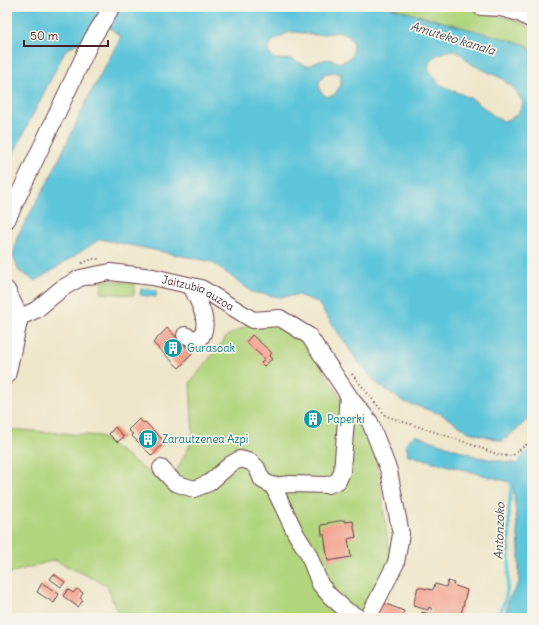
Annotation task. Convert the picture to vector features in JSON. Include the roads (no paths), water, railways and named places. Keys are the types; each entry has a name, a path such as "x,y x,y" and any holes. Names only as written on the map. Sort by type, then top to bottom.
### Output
{"street":[{"path":"7,220 92,39 112,7"},
{"path":"481,7 501,8 519,13 532,20"},
{"name":"Jaitzubia auzoa","path":"20,317 36,310 61,289 80,278 110,272 153,277 201,288 253,320 280,318 309,336 348,395 370,422 388,471 401,534 396,563 368,618"},
{"path":"185,335 198,341 204,335 205,317 191,286"},
{"path":"7,290 12,304 20,317 7,376"},
{"path":"162,468 175,483 194,489 209,483 240,458 251,462 257,468 262,480 273,486 290,484 328,485 338,481 342,472 348,395"},
{"path":"273,486 296,534 308,554 320,584 330,596 347,611 359,618"}],"water":[{"name":"Amuteko kanala","path":"7,7 388,7 527,45 532,53 532,415 503,441 469,432 441,414 404,402 376,383 357,360 317,302 298,295 280,297 252,292 212,262 100,239 36,281 19,271 13,256 17,237 51,176 89,96 121,37 105,24 65,51 7,166","holes":["296,32 316,35 340,32 349,35 353,43 352,56 339,63 327,59 307,66 291,59 275,59 268,52 271,42 287,33","452,50 461,54 471,64 501,78 515,89 523,103 518,113 514,117 503,121 494,116 474,100 439,84 428,68 431,60 440,54","334,72 341,74 341,85 334,95 327,97 320,91 319,83 324,74"]},
{"path":"141,288 156,290 156,297 140,295"},
{"path":"415,435 478,457 518,464 522,458 532,450 532,618 504,618 509,598 519,583 519,547 513,483 408,455 406,443"}],"waterway":[{"name":"Antonzoko","path":"518,464 522,458 532,450"},
{"name":"Antonzoko","path":"497,618 505,601 507,591 509,566 509,509 512,479"}],"place":[{"name":"Gurasoak","path":"173,348"},
{"name":"Paperki","path":"313,419"},
{"name":"Zarautzenea Azpi","path":"148,439"}]}
